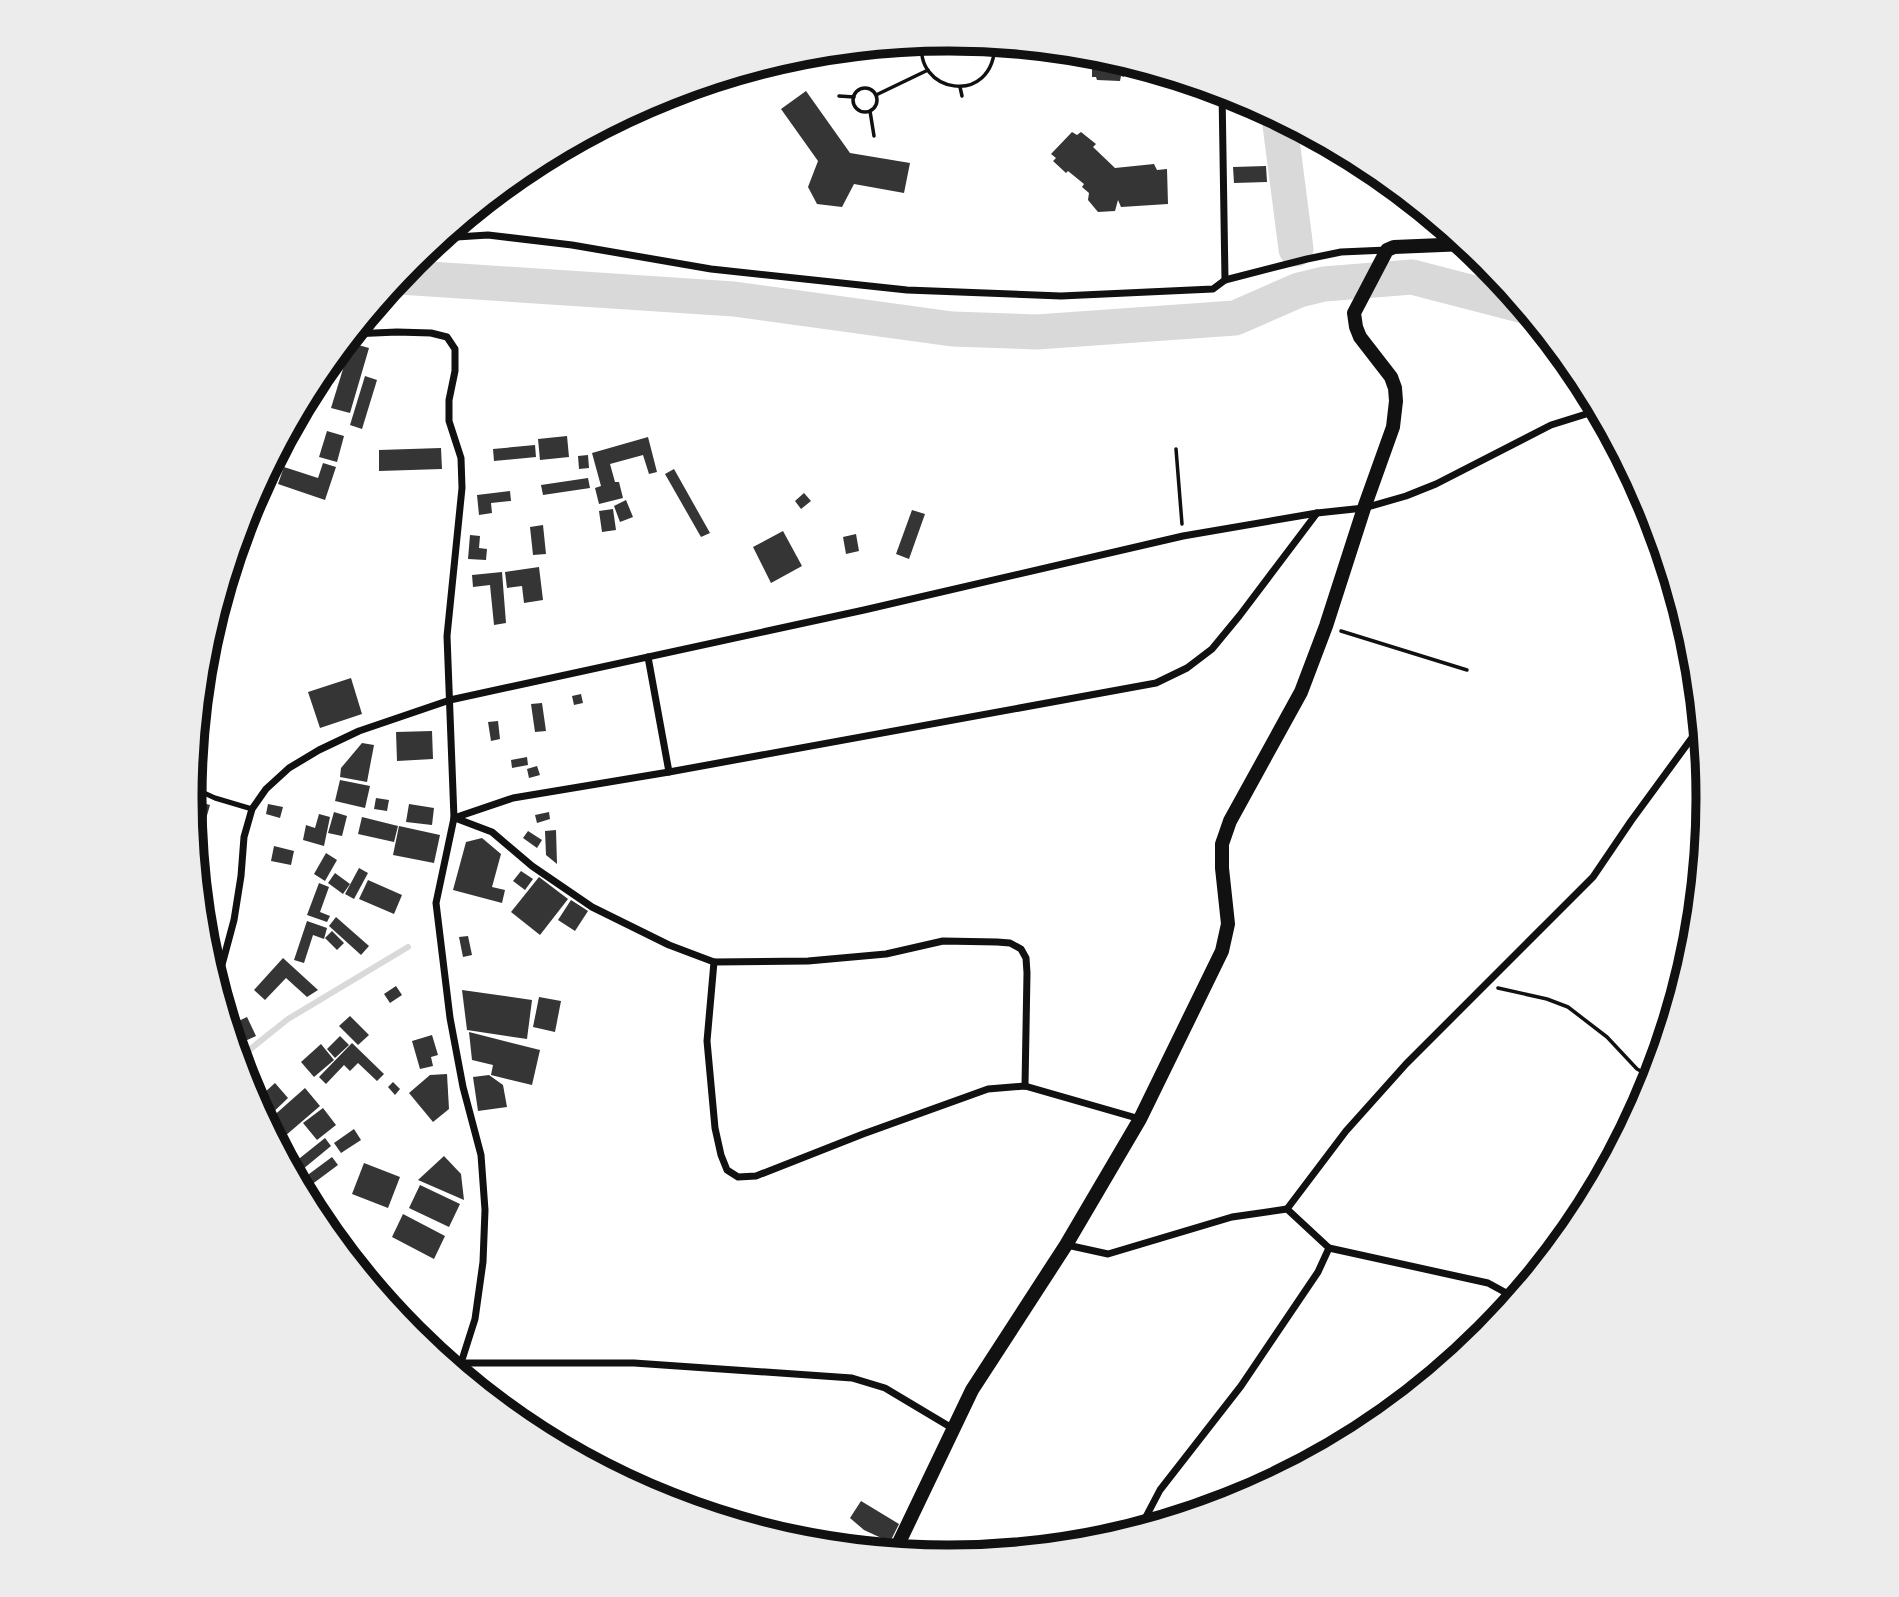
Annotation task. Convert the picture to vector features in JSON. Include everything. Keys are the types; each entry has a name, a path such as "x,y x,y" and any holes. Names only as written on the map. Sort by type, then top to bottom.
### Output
{"main road":[{"path":"898,1545 972,1390 1066,1245 1140,1119 1222,951 1228,924 1222,868 1223,844 1230,821 1301,692 1393,427 1395,388 1391,377 1360,337 1354,313 1383,256 1394,247 1452,245"}],"street":[{"path":"1222,103 1225,280"},
{"path":"455,237 488,235 572,245 711,269 907,290 1062,296 1213,289 1225,280 1341,252 1383,256"},
{"path":"363,334 431,333 447,337 455,349 449,421 461,458 462,488 447,636 454,818 436,903 450,1018 463,1087 481,1155 485,1210 483,1262 475,1319 461,1363 634,1363 852,1378 885,1388 952,1428"},
{"path":"221,967 234,920 244,837 252,809 265,789 281,775 319,750 359,731 450,700 878,607 1183,536 1317,513 1364,508 1436,484 1550,425 1590,413"},
{"path":"454,818 513,798 1156,683 1187,668 1212,649 1317,513"},
{"path":"648,657 669,772"},
{"path":"1066,1245 1108,1254 1232,1217 1287,1209 1346,1131 1406,1065 1593,877 1694,734"},
{"path":"454,818 492,832 532,866 592,906 669,945 714,962 808,961 873,955 943,941 1010,943 1021,948 1026,958 1025,1086"},
{"path":"714,962 706,1041 711,1093 721,1155 727,1170 738,1177 756,1176 988,1089 1025,1086 1140,1119"},
{"path":"1287,1209 1329,1248 1488,1283 1509,1295"},
{"path":"1144,1521 1160,1490 1241,1386 1318,1272 1329,1248"}],"lane":[{"path":"202,792 252,809"}],"path":[{"path":"923,52 928,70 936,79 947,85 960,87 983,78 991,68 995,52"},
{"path":"876,95 928,70"},
{"path":"960,87 962,96"},
{"path":"866,88 876,95 877,103 870,111 862,111 856,108 854,97 858,91 866,88"},
{"path":"839,96 854,97"},
{"path":"870,111 874,136"},
{"path":"1176,449 1183,536"},
{"path":"1326,626 1467,670"},
{"path":"1485,986 1547,999 1568,1007 1607,1037 1637,1069 1645,1073"}],"building":[{"path":"1088,64 1125,72 1124,77 1121,76 1120,81 1097,80 1092,77 1092,68 1088,68"},
{"path":"806,91 850,153 910,163 904,193 854,184 842,207 817,204 808,187 818,161 781,109"},
{"path":"1072,132 1077,135 1081,132 1096,144 1093,147 1115,168 1154,164 1157,170 1167,169 1168,204 1121,207 1118,200 1115,211 1098,212 1088,200 1089,193 1082,187 1084,184 1053,161 1056,158 1051,154"},
{"path":"1266,166 1267,182 1234,183 1233,167"},
{"path":"355,344 369,348 350,413 331,408 347,356"},
{"path":"365,376 377,380 362,429 350,425"},
{"path":"327,431 344,436 337,462 319,457"},
{"path":"567,436 569,457 540,460 538,439"},
{"path":"648,437 657,472 649,474 643,455 610,464 623,498 599,504 595,488 601,486 592,453"},
{"path":"535,445 536,457 494,461 493,449"},
{"path":"441,448 442,469 379,471 379,450"},
{"path":"588,455 589,468 579,469 578,456"},
{"path":"323,463 336,467 325,500 278,484 284,467 318,478"},
{"path":"674,469 710,533 701,537 665,474"},
{"path":"588,478 590,488 543,495 541,485"},
{"path":"510,491 511,501 491,503 492,513 479,515 477,495"},
{"path":"804,493 811,501 801,509 795,501"},
{"path":"626,500 633,517 620,522 614,506"},
{"path":"613,509 616,530 602,532 599,511"},
{"path":"912,510 925,514 909,559 896,554"},
{"path":"543,525 546,554 533,555 530,527"},
{"path":"783,531 802,566 771,583 753,547"},
{"path":"856,534 859,551 846,554 843,537"},
{"path":"470,535 480,536 479,548 487,549 486,560 468,559"},
{"path":"539,567 543,600 524,603 522,586 507,588 505,572"},
{"path":"502,572 506,623 494,625 490,585 473,587 472,575"},
{"path":"351,678 362,714 320,728 308,692"},
{"path":"581,694 583,703 574,705 572,696"},
{"path":"542,703 546,731 535,732 531,704"},
{"path":"498,721 500,739 491,741 488,722"},
{"path":"432,731 433,759 397,761 396,732"},
{"path":"362,743 374,745 367,782 340,777 341,768"},
{"path":"527,757 528,765 512,768 511,760"},
{"path":"537,766 540,775 529,778 527,769"},
{"path":"340,780 370,786 365,808 335,801"},
{"path":"376,798 389,800 387,811 374,809"},
{"path":"202,803 210,805 203,831"},
{"path":"268,804 283,807 280,818 266,814"},
{"path":"409,804 434,808 432,825 406,822"},
{"path":"334,812 347,816 342,836 328,833"},
{"path":"549,812 550,819 537,823 535,815"},
{"path":"319,814 330,817 324,846 303,840 306,825 315,828"},
{"path":"362,817 398,826 394,842 358,834"},
{"path":"399,826 440,835 434,863 393,855"},
{"path":"556,830 557,864 546,855 545,831"},
{"path":"528,831 542,840 537,848 523,838"},
{"path":"482,838 501,854 492,887 505,890 502,903 453,890 466,842"},
{"path":"274,846 294,851 291,865 271,861"},
{"path":"326,853 337,860 325,881 314,874"},
{"path":"359,868 368,873 354,899 345,894"},
{"path":"521,871 533,879 525,890 513,881"},
{"path":"335,873 350,884 343,894 328,883"},
{"path":"539,877 568,899 540,935 511,912"},
{"path":"368,880 402,895 394,914 359,899"},
{"path":"319,883 329,887 320,912 330,916 327,922 307,915"},
{"path":"571,900 588,911 575,931 558,920"},
{"path":"336,917 369,946 361,955 329,926"},
{"path":"307,921 327,928 324,939 313,935 304,963 294,960"},
{"path":"332,931 344,943 337,950 325,938"},
{"path":"468,936 472,955 463,957 459,937"},
{"path":"283,958 318,990 307,997 286,978 265,1000 254,990"},
{"path":"396,986 402,995 390,1003 384,994"},
{"path":"462,990 532,1000 527,1039 467,1030"},
{"path":"539,997 561,1001 555,1032 533,1027"},
{"path":"350,1016 369,1035 358,1045 339,1026"},
{"path":"247,1017 256,1036 242,1042 236,1022"},
{"path":"469,1032 540,1050 532,1085 491,1075 493,1065 472,1060"},
{"path":"432,1035 438,1055 431,1057 433,1066 420,1069 412,1041"},
{"path":"340,1036 349,1045 335,1058 327,1049"},
{"path":"352,1043 384,1074 377,1081 358,1063 350,1071 344,1065 326,1084 319,1077"},
{"path":"321,1044 334,1060 314,1077 301,1062"},
{"path":"447,1074 449,1109 433,1122 409,1093 430,1075"},
{"path":"489,1075 503,1085 507,1107 478,1111 473,1077"},
{"path":"393,1082 400,1089 395,1095 388,1087"},
{"path":"275,1083 288,1098 272,1113 263,1094"},
{"path":"305,1088 320,1106 285,1136 273,1116"},
{"path":"323,1108 336,1125 317,1140 303,1123"},
{"path":"354,1129 361,1140 341,1153 334,1143"},
{"path":"325,1138 331,1146 301,1171 296,1161"},
{"path":"444,1156 461,1174 464,1200 418,1180"},
{"path":"332,1157 338,1165 311,1185 305,1177"},
{"path":"364,1163 400,1177 388,1208 352,1194"},
{"path":"420,1185 460,1204 449,1227 409,1208"},
{"path":"403,1214 445,1236 434,1259 392,1237"},
{"path":"861,1501 899,1524 890,1542 864,1530 850,1518"}],"waterway":[{"path":"1280,128 1296,249"},
{"path":"413,278 734,299 952,329 1037,332 1235,318 1299,290 1324,284 1412,277 1509,302"},
{"path":"246,1052 288,1019 408,947"}]}
